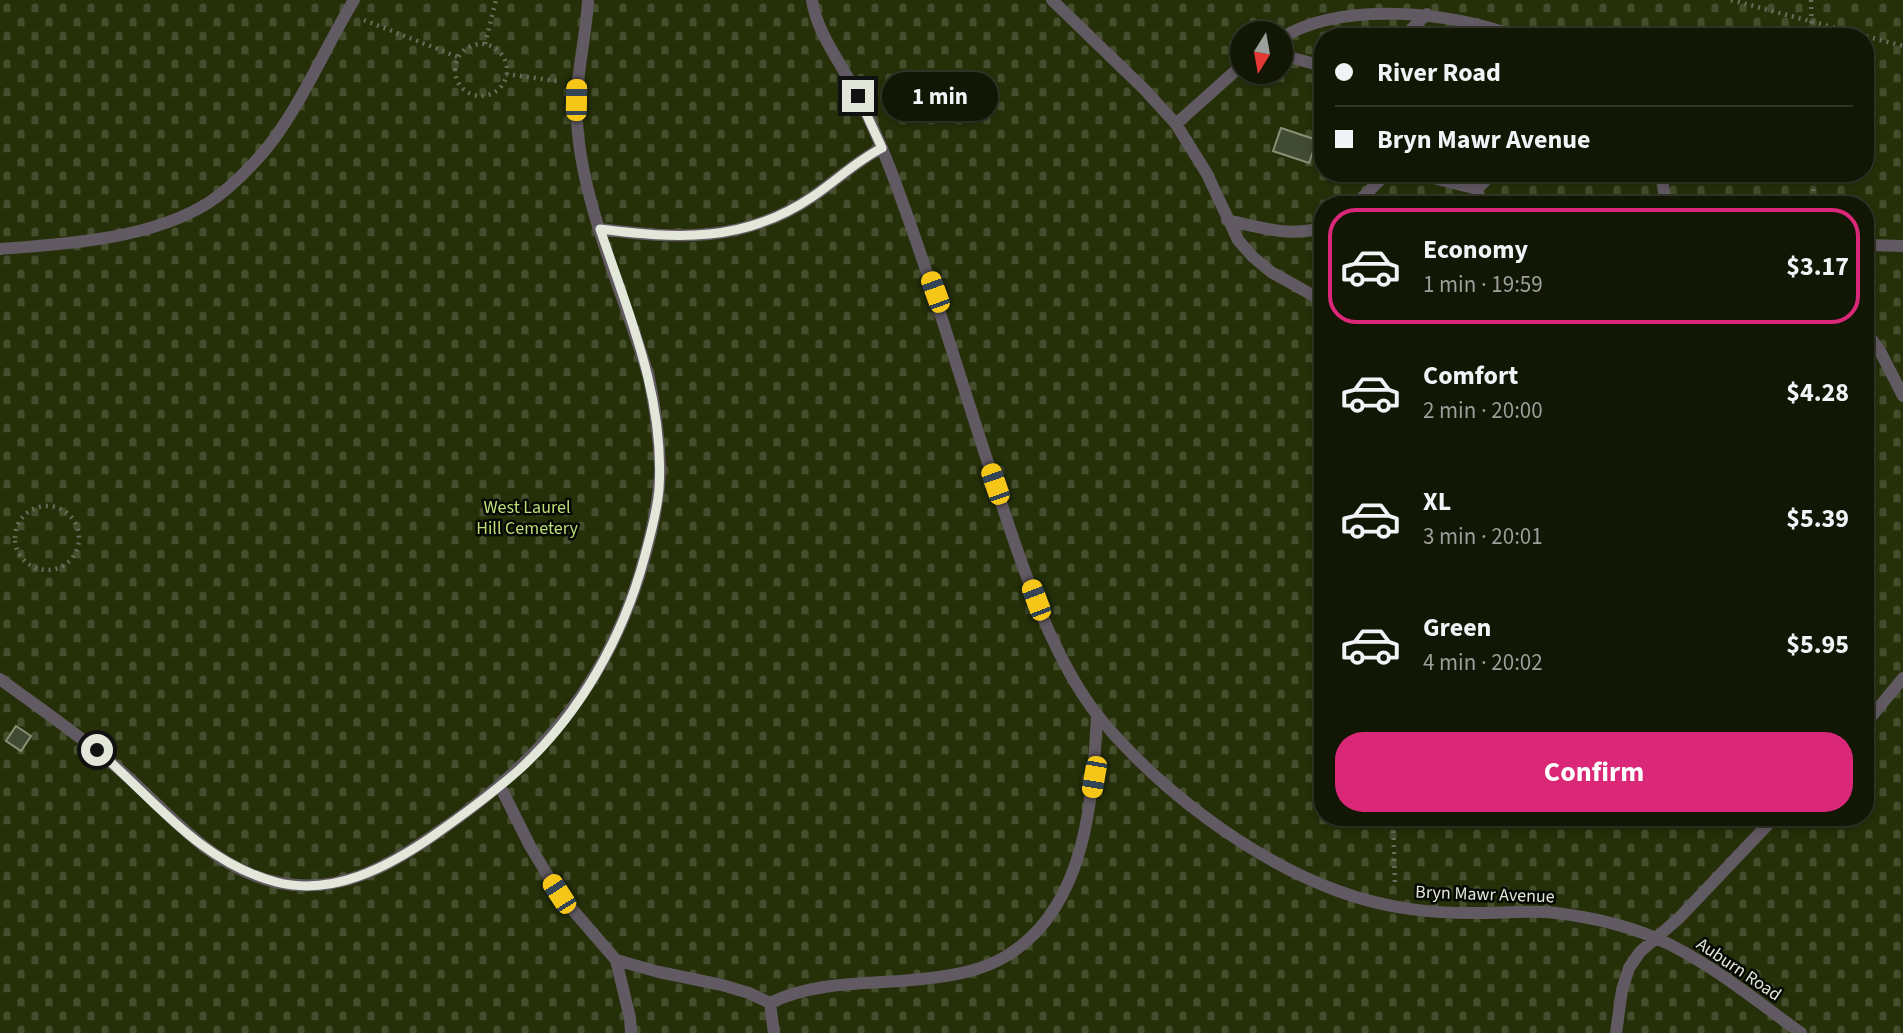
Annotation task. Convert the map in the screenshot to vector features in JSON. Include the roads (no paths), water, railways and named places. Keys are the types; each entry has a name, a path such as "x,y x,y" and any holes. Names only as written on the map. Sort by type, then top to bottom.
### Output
{"lane":[{"path":"0,249 127,233 182,216 207,203 229,187 268,146 354,0"},
{"path":"0,679 97,750 127,775 186,834 206,849 228,863 277,883 304,887 357,878 387,865 417,847 500,786 558,726 598,669 631,601 640,575 656,505 660,467 649,377 600,229 580,150 576,83 588,0"},
{"name":"Bryn Mawr Avenue","path":"812,0 821,31 858,96 882,148 935,292 980,440 1017,549 1058,647 1097,714 1170,787 1238,840 1283,866 1335,890 1393,907 1443,913 1553,912 1655,938"},
{"path":"1052,0 1144,89 1176,124 1207,174 1238,240 1253,257 1271,272 1314,296"},
{"path":"1293,33 1316,22 1351,16 1427,14 1492,28"},
{"path":"1412,28 1427,14"},
{"path":"1293,58 1314,64"},
{"path":"1176,124 1230,76"},
{"path":"600,229 652,236 686,237 721,234 753,227 782,216 882,148"},
{"path":"1364,196 1378,182"},
{"path":"1449,182 1477,189"},
{"path":"1477,189 1484,182"},
{"path":"1477,189 1479,196"},
{"path":"1227,220 1258,228 1290,231 1314,227"},
{"path":"1874,245 1903,246"},
{"path":"1874,343 1903,396"},
{"path":"1874,713 1903,678"},
{"path":"770,1003 790,993 813,988 958,974 983,967 1026,943 1044,924 1071,877 1094,777 1097,714"},
{"path":"500,786 530,846 559,894 616,960 631,1033"},
{"path":"1616,1033 1622,990 1629,968 1640,952 1679,918 1766,826"},
{"name":"Auburn Road","path":"1655,938 1697,961 1801,1033"},
{"path":"616,960 722,985 770,1003"},
{"path":"770,1003 774,1033"}],"park label":[{"name":"West Laurel Hill Cemetery","path":"527,517"}]}
